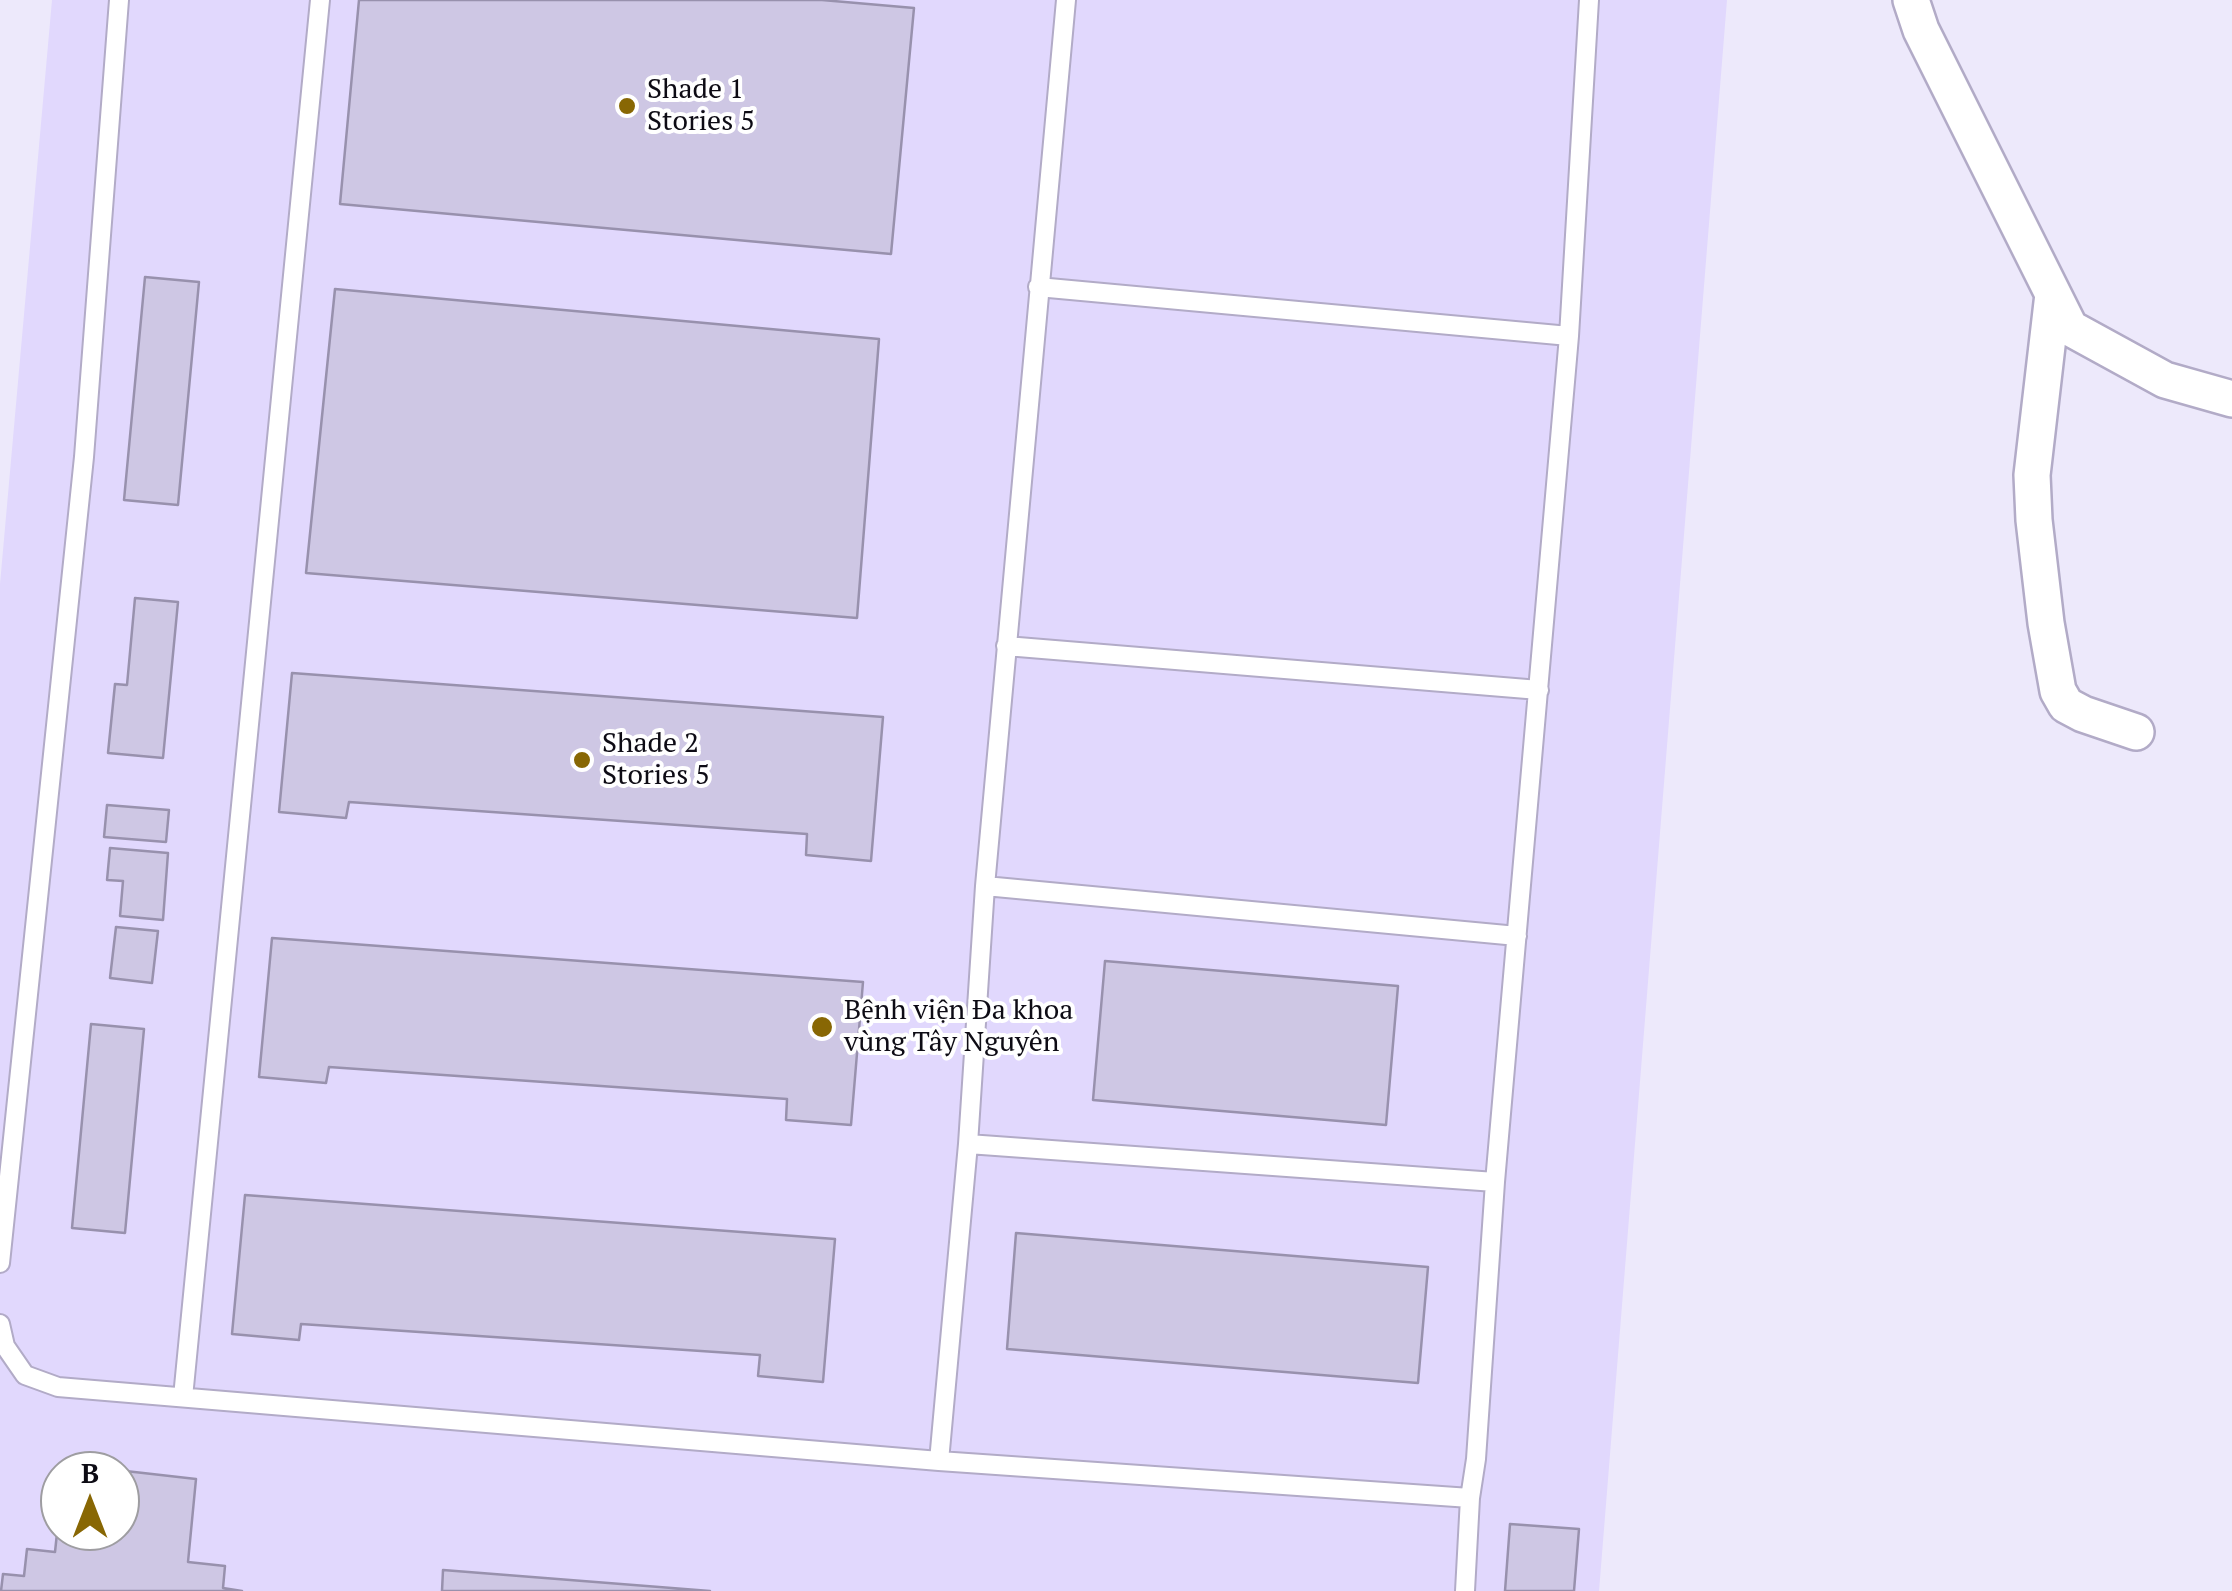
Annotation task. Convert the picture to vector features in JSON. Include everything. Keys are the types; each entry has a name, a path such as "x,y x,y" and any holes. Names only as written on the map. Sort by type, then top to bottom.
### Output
{"street":[{"path":"1911,0 1921,30 2070,328 2165,380 2232,398"},
{"path":"2053,294 2032,476 2046,623 2058,692 2066,705 2083,714 2136,732"}],"lane":[{"path":"0,1264 84,457 119,0"},
{"path":"183,1398 320,0"},
{"path":"939,1461 968,1144 985,886 1066,0"},
{"path":"1465,1591 1495,1182 1570,336 1589,0"},
{"path":"1038,287 1570,336"},
{"path":"1006,646 1539,690"},
{"path":"985,886 1516,936"},
{"path":"968,1144 1495,1182"},
{"path":"0,1324 5,1346 25,1375 58,1387 939,1461 1470,1498"}],"shaded area":[{"name":"Bệnh viện Đa khoa vùng Tây Nguyên","path":"52,0 1727,0 1599,1591 0,1591 0,584"}],"building":[{"name":"Shade 1 Stories 5","path":"359,0 822,0 914,8 891,254 340,204"},
{"path":"145,277 199,282 178,505 124,500"},
{"path":"335,289 879,339 857,618 306,573"},
{"path":"135,598 178,602 163,758 108,753 115,684 127,685"},
{"name":"Shade 2 Stories 5","path":"292,673 883,717 871,861 806,855 807,834 349,802 346,818 279,812"},
{"path":"107,805 169,810 166,842 104,837"},
{"path":"110,848 168,853 163,920 120,916 123,881 107,880"},
{"path":"116,927 158,931 152,983 110,978"},
{"path":"272,938 863,982 851,1125 786,1120 787,1099 329,1067 326,1083 259,1077"},
{"path":"1105,961 1398,986 1386,1125 1093,1100"},
{"path":"91,1024 144,1029 125,1233 72,1228"},
{"path":"245,1195 835,1239 823,1382 758,1376 760,1355 301,1324 299,1340 232,1334"},
{"path":"1016,1233 1428,1267 1418,1383 1007,1349"},
{"path":"140,1473 196,1479 188,1562 225,1566 223,1588 242,1591 1,1591 3,1574 24,1576 27,1549 140,1551"},
{"path":"1510,1524 1579,1529 1574,1591 1505,1591"},
{"path":"443,1570 710,1591 442,1591"}],"place":[{"name":"Shade 1 Stories 5","path":"627,106"},
{"name":"Shade 2 Stories 5","path":"582,760"},
{"name":"Bệnh viện Đa khoa vùng Tây Nguyên","path":"822,1027"}]}
